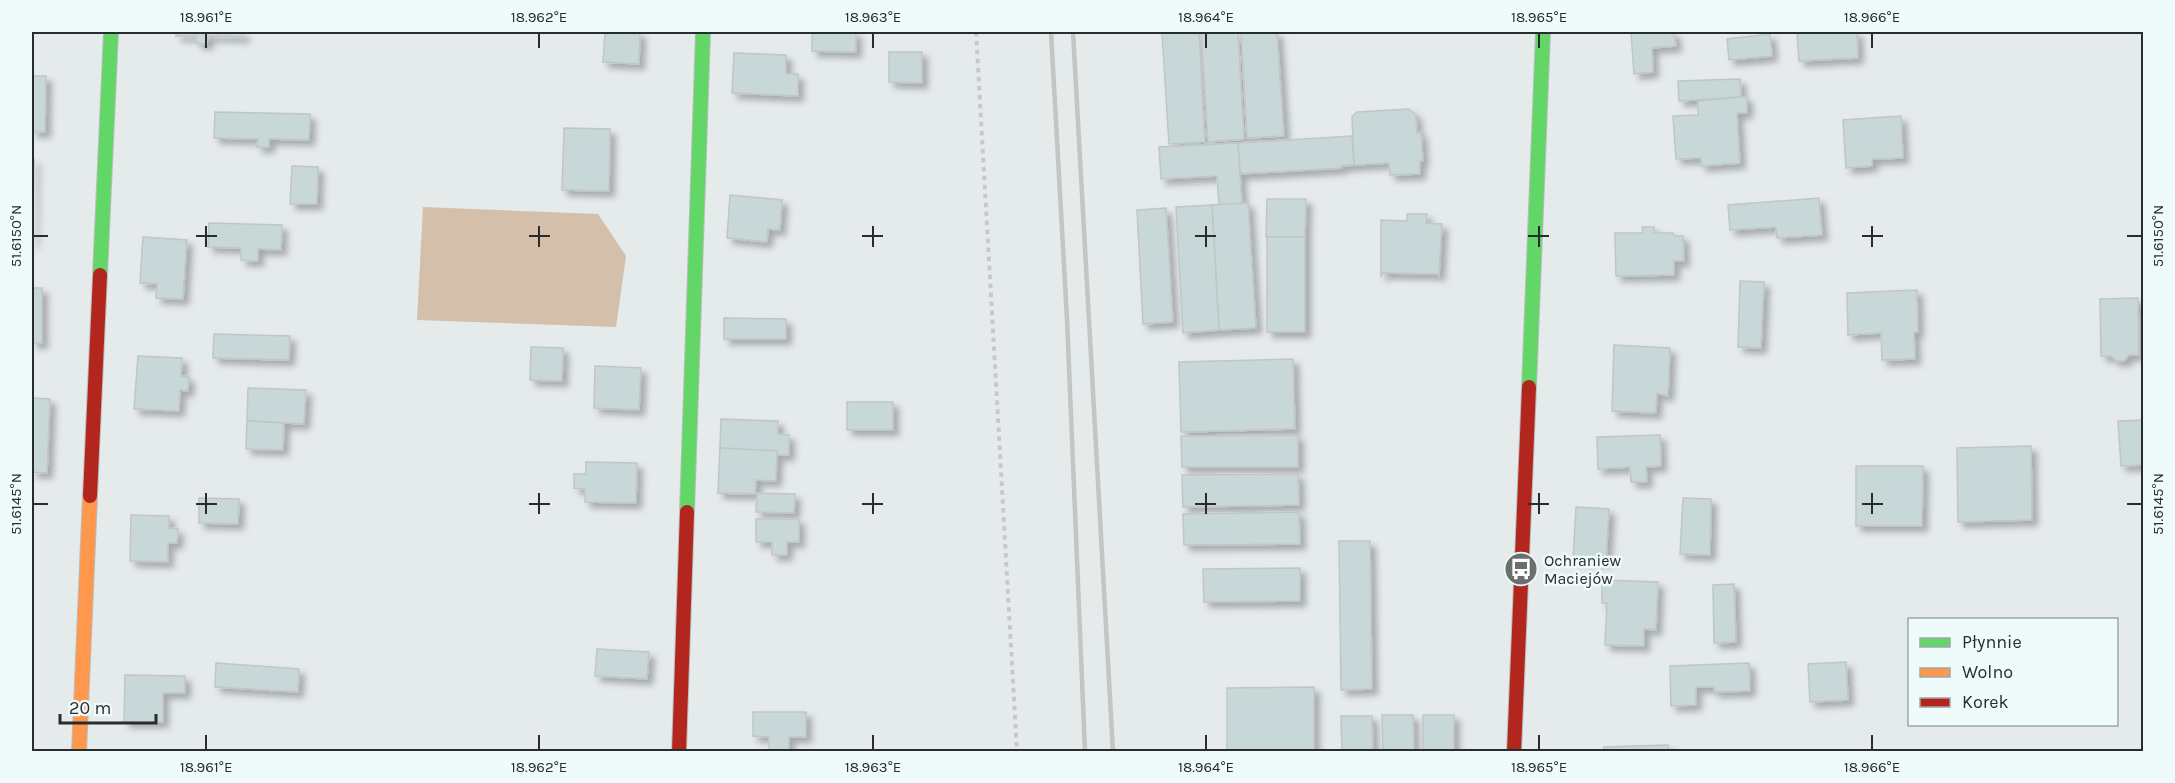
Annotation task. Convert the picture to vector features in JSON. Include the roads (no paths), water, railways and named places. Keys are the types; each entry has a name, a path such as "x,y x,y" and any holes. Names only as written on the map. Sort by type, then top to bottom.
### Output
{"street":[{"path":"79,752 111,32"},
{"path":"679,752 703,32"},
{"path":"1514,752 1543,32"}],"railway":[{"path":"1051,32 1067,319 1085,752"},
{"path":"1073,32 1113,752"}],"place":[{"name":"Ochraniew Maciejów","path":"1521,569"}]}
